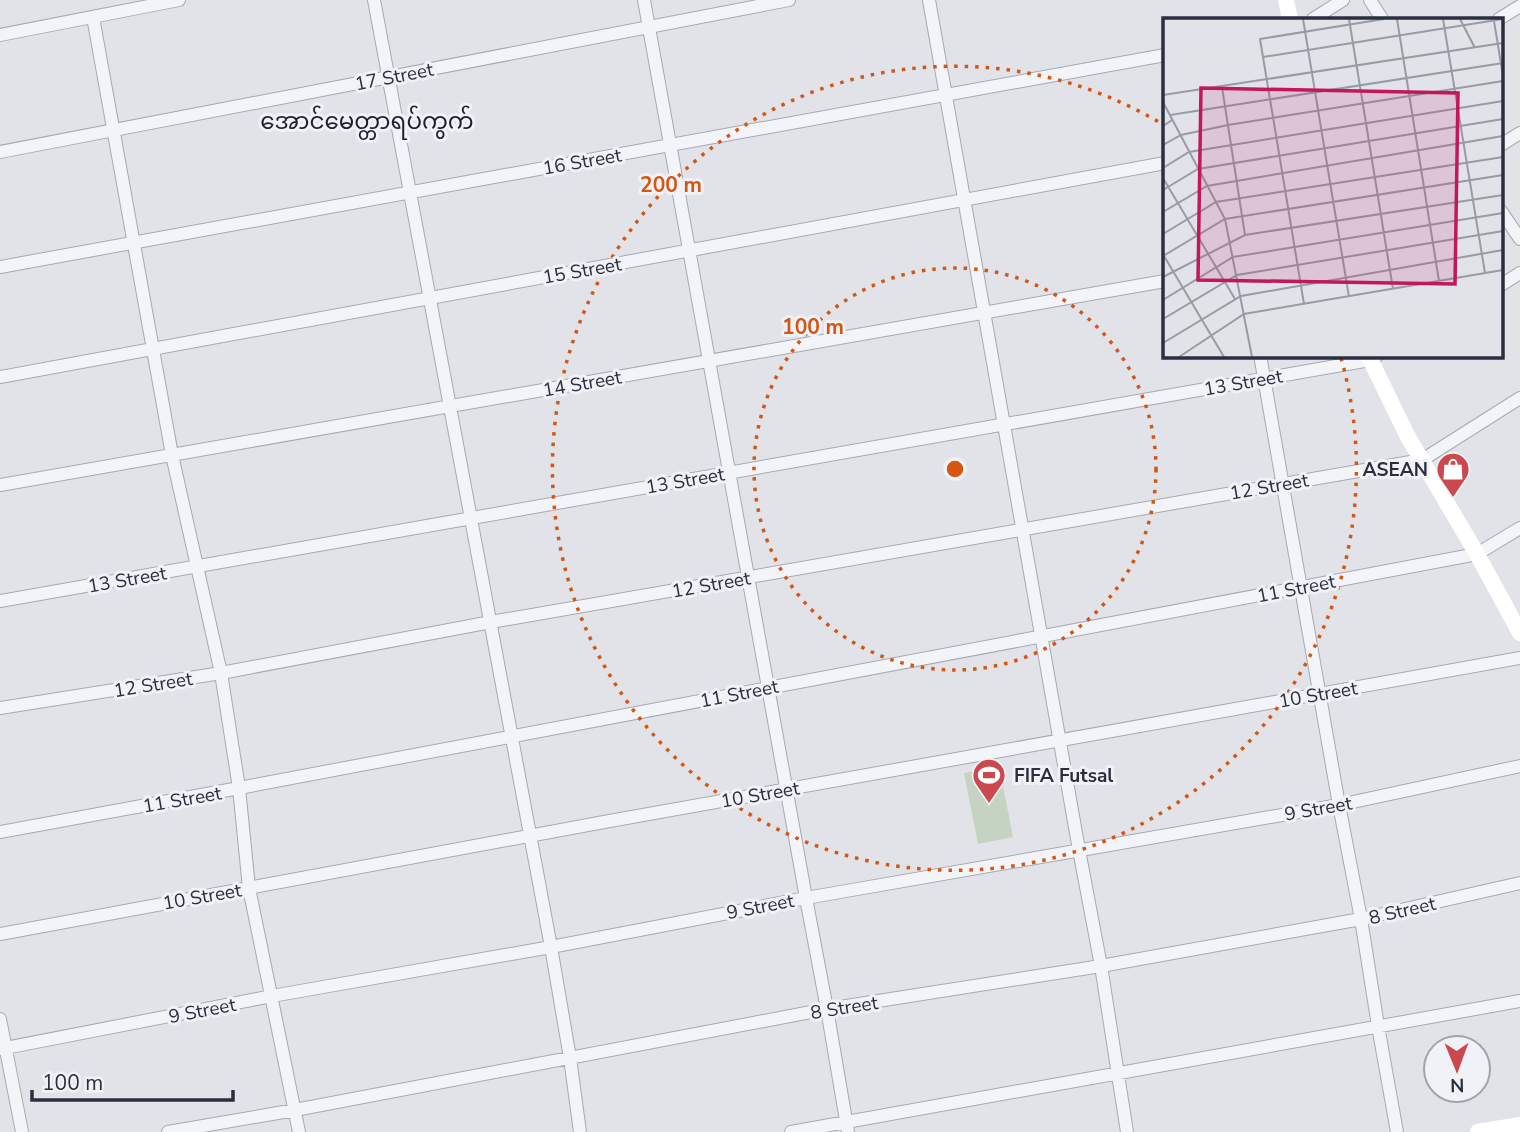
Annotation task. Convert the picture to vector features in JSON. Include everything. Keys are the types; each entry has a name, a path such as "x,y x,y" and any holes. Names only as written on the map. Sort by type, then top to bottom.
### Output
{"street":[{"path":"0,35 179,0"},
{"path":"374,0 531,836 570,1058 580,1132"},
{"path":"644,0 847,1128"},
{"name":"17 Street","path":"0,152 789,0"},
{"path":"929,0 1101,966 1127,1132"},
{"path":"1286,0 1290,18"},
{"path":"1315,18 1343,0"},
{"path":"1370,0 1381,18"},
{"path":"1501,18 1520,6"},
{"path":"93,17 172,455 221,673 239,788 249,888 299,1132"},
{"name":"16 Street","path":"0,267 1163,55"},
{"path":"1502,144 1520,133"},
{"name":"15 Street","path":"0,377 1163,163"},
{"path":"1502,212 1520,239"},
{"path":"1502,284 1520,274"},
{"name":"14 Street","path":"0,485 1163,281"},
{"path":"1260,357 1339,805 1362,919 1397,1132"},
{"path":"1372,357 1408,437 1520,633"},
{"name":"13 Street","path":"0,601 1264,379 1372,357"},
{"path":"1422,460 1520,398"},
{"name":"12 Street","path":"0,708 221,673 491,622 1422,460"},
{"path":"1477,554 1520,528"},
{"name":"11 Street","path":"0,832 1477,554"},
{"name":"10 Street","path":"0,934 786,789 1520,658"},
{"name":"9 Street","path":"3,1049 272,996 551,947 806,898 1339,805 1520,766"},
{"name":"8 Street","path":"168,1132 827,1009 1101,966 1362,919 1520,883"},
{"path":"791,1132 847,1128 1117,1074 1520,1001"},
{"path":"0,1019 3,1049 22,1132"},
{"path":"1478,1132 1520,1125"}],"green space":[{"name":"FIFA Futsal","path":"999,766 1013,837 978,844 964,773"}],"place":[{"name":"ASEAN","path":"1453,499"},
{"name":"FIFA Futsal","path":"989,805"}],"district":[{"name":"အောင်မေတ္တာရပ်ကွက်","path":"367,121"}]}
